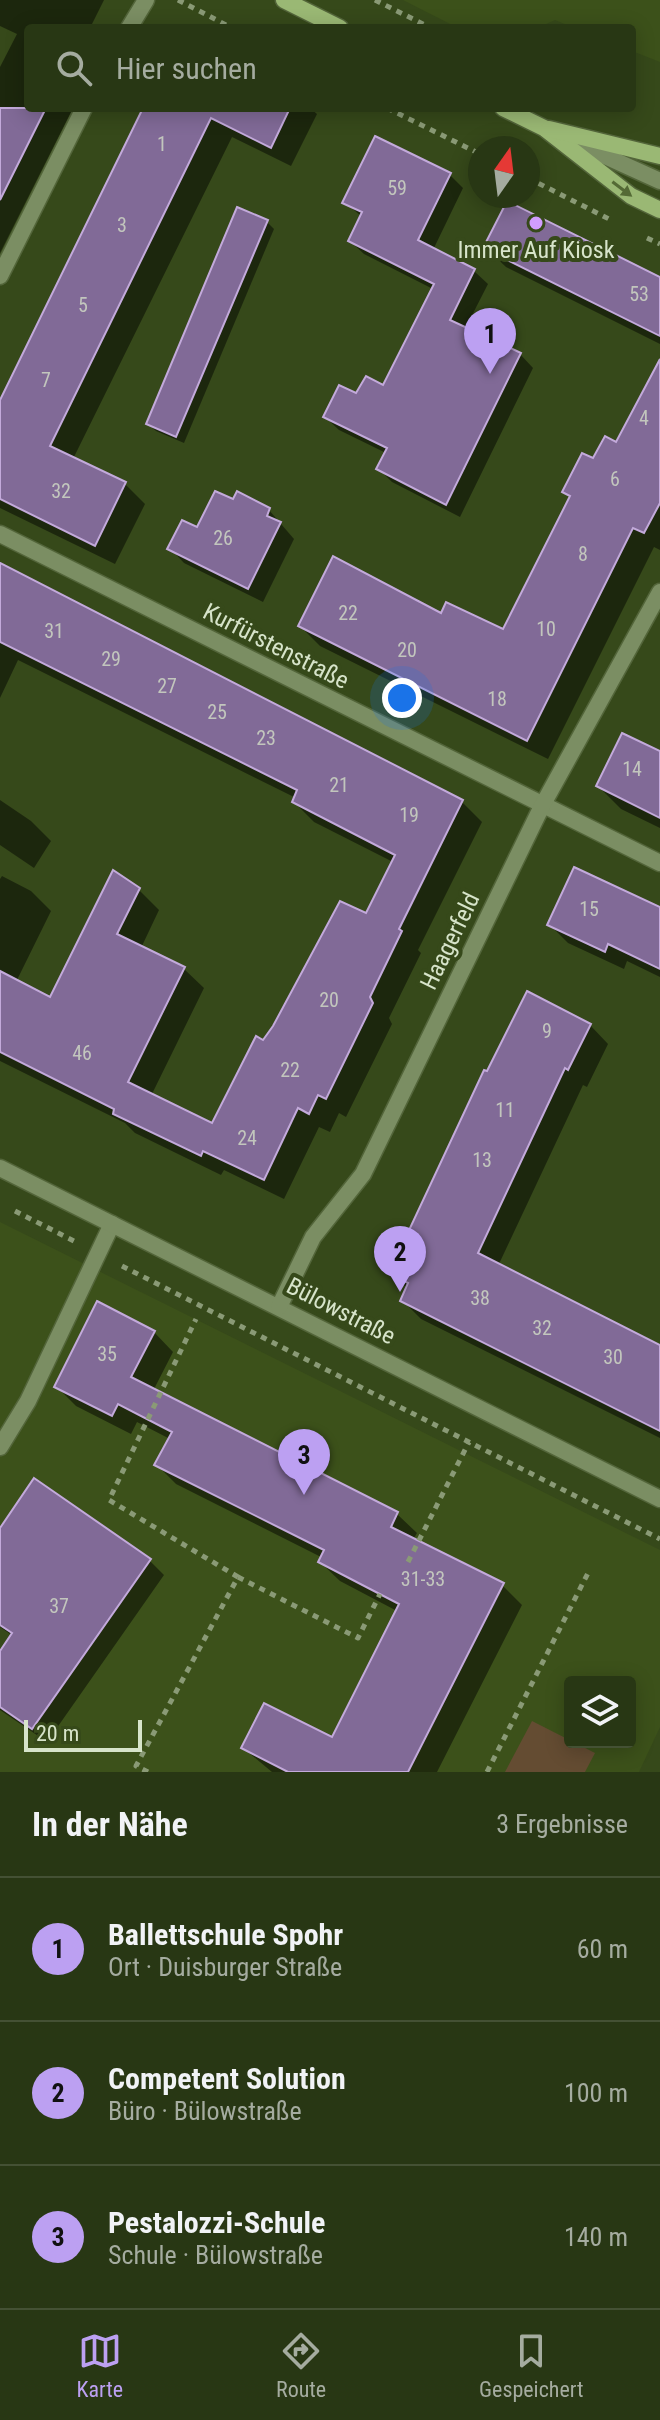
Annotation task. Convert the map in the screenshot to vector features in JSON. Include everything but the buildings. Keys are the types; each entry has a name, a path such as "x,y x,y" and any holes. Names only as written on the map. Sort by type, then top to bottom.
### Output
{"main road":[{"path":"284,0 332,24"},
{"path":"511,112 544,128 631,196 660,210"},
{"path":"544,128 660,156"}],"street":[{"path":"131,24 146,0"},
{"path":"0,276 82,112"},
{"path":"544,128 660,181"},
{"name":"Kurfürstenstraße","path":"0,534 660,863"},
{"name":"Haagerfeld","path":"279,1307 313,1237 363,1174 542,806 660,592"},
{"name":"Bülowstraße","path":"0,1168 660,1499"},
{"path":"0,1447 28,1401 112,1224"}],"path":[{"path":"178,0 224,24"},
{"path":"375,0 423,24"},
{"path":"395,112 468,148"},
{"path":"540,184 620,225"},
{"path":"634,231 660,244"},
{"path":"14,1211 660,1539"},
{"path":"196,1319 109,1500 238,1577 358,1638 380,1594"},
{"path":"408,1562 469,1442"},
{"path":"487,1772 588,1573"},
{"path":"148,1772 136,1766 238,1577"}],"shaded area":[{"path":"403,0 660,0 660,62 636,53 636,24 564,24 555,20 546,24 450,24"},
{"path":"0,1222 660,1550 660,1727 639,1772 0,1772 0,1707 31,1729 150,1559 34,1478 11,1512 0,1556"},
{"path":"532,1721 564,1737 564,1748 585,1748 595,1753 585,1772 505,1772"}],"place":[{"name":"Immer Auf Kiosk","path":"536,223"},
{"name":"Ballettschule Spohr","path":"490,374"},
{"name":"Competent Solution","path":"400,1292"},
{"name":"Pestalozzi-Schule","path":"304,1495"}]}
